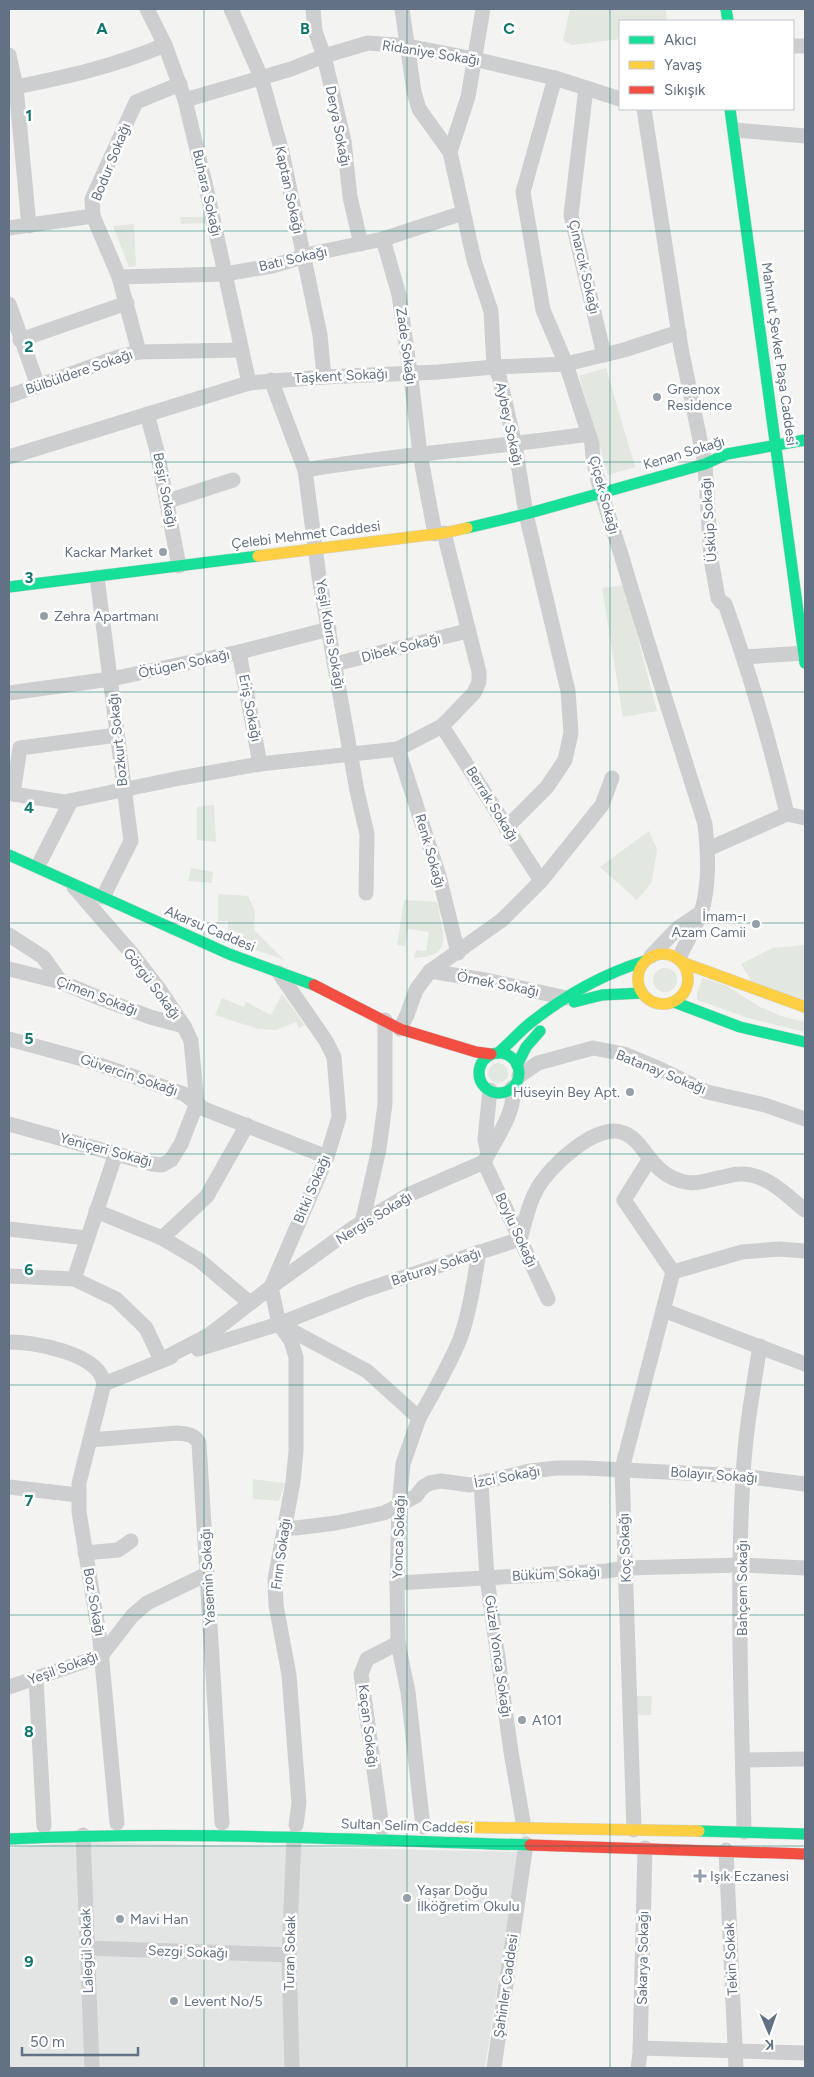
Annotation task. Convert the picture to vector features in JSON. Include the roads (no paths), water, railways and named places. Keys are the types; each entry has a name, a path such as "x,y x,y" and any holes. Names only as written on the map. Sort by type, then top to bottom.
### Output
{"main road":[{"name":"Mahmut Şevket Paşa Caddesi","path":"730,110 735,130 805,656"},
{"name":"Kenan Sokağı","path":"603,493 705,464 727,454 805,440"},
{"name":"Çelebi Mehmet Caddesi","path":"9,587 50,580 97,577 440,533 526,514 603,493"},
{"name":"Akarsu Caddesi","path":"9,854 178,933 228,954 317,986 400,1029 476,1052 494,1054"},
{"path":"642,993 602,995 578,1000 544,1026 526,1047 516,1076 502,1092 490,1090 482,1084 480,1065 511,1043 529,1024 566,998 620,968 665,953 782,1001 805,1007"},
{"path":"648,959 640,968 638,977 642,993 647,998 660,1004 674,1002 740,1027 805,1042"},
{"path":"674,1002 688,985 689,977 681,961"},
{"name":"Akarsu Caddesi","path":"400,1029 407,1038 437,1053"},
{"path":"494,1054 512,1057 516,1076"},
{"path":"470,1069 480,1078"},
{"path":"9,1828 40,1826"},
{"name":"Sultan Selim Caddesi","path":"9,1839 117,1826 295,1828 526,1844 805,1854"},
{"name":"Sultan Selim Caddesi","path":"428,1827 524,1827 805,1834"},
{"path":"524,1827 526,1844"},
{"path":"726,1832 726,1850"},
{"path":"744,1832 744,1851"}],"street":[{"name":"Buhara Sokağı","path":"147,9 166,45 185,100 249,383"},
{"name":"Kaptan Sokağı","path":"231,9 261,77 282,152 320,335 324,376"},
{"name":"Derya Sokağı","path":"313,9 315,31 324,56 344,141 350,197 361,244"},
{"name":"Aybey Sokağı","path":"402,9 414,92 419,109 450,152 474,260 491,311 494,367 498,376 515,445 526,514 568,691 571,733 565,760 547,787 506,828"},
{"path":"450,152 468,97 483,9"},
{"name":"Ridaniye Sokağı","path":"185,100 291,69 324,56 368,43 408,46 474,58 555,78 619,99"},
{"path":"16,87 79,75 126,61 166,45"},
{"path":"9,55 16,87 15,156 29,226"},
{"name":"Çiçek Sokağı","path":"555,78 523,192 543,310 566,364 650,651 705,824 708,849 706,891 700,913 681,961"},
{"name":"Bodur Sokağı","path":"139,352 119,277 93,216 92,199 136,102 180,84"},
{"name":"Çınarcık Sokağı","path":"586,88 571,215 604,355"},
{"name":"Üsküp Sokağı","path":"644,110 679,332 705,464 711,559 718,598 725,604 743,657 770,747 787,814"},
{"path":"735,130 805,136"},
{"name":"Batı Sokağı","path":"119,277 225,274 272,266 304,258 315,253 383,239 463,213"},
{"path":"9,228 93,216"},
{"name":"Zade Sokağı","path":"383,239 399,295 411,373 420,454 479,672 479,682 474,693 442,726"},
{"path":"20,340 127,303"},
{"path":"9,304 20,340 38,386"},
{"name":"Taşkent Sokağı","path":"9,457 249,383 324,376 566,364 604,355 679,332"},
{"name":"Bülbüldere Sokağı","path":"9,396 118,356 139,352 240,350"},
{"name":"Yeşil Kıbrıs Sokağı","path":"271,380 305,470 319,577 357,792 367,834 366,893"},
{"name":"Beşir Sokağı","path":"147,414 168,501 179,566"},
{"path":"305,470 420,454 515,445 588,434"},
{"path":"168,501 233,480"},
{"name":"Bozkurt Sokağı","path":"97,577 131,840 103,897"},
{"name":"Ötügen Sokağı","path":"9,694 111,679 239,652 329,629"},
{"name":"Dibek Sokağı","path":"335,664 467,631"},
{"name":"Eriş Sokağı","path":"239,652 260,764"},
{"path":"743,657 805,656"},
{"path":"118,735 20,748 12,794 64,802 71,801 124,789 260,764 398,749 442,726"},
{"name":"Berrak Sokağı","path":"442,726 480,782 506,828 541,881"},
{"name":"Renk Sokağı","path":"398,749 439,876 458,953"},
{"path":"400,1029 416,990 430,972 502,920 541,881 602,805 612,778"},
{"path":"41,860 71,801"},
{"path":"708,849 787,814 805,818"},
{"name":"Görgü Sokağı","path":"69,881 133,955 184,1026 191,1041 197,1103"},
{"path":"648,959 678,928 700,913"},
{"path":"9,935 43,957 61,982"},
{"name":"Çimen Sokağı","path":"9,968 61,982 150,1017 184,1026"},
{"name":"Örnek Sokağı","path":"430,972 490,981 566,998"},
{"name":"Bitki Sokağı","path":"161,1360 209,1336 271,1287 327,1157 339,1116 334,1057 326,1041 279,973"},
{"path":"362,1223 379,1148 384,1113 385,1020"},
{"name":"Güvercin Sokağı","path":"9,1039 86,1060 184,1094 204,1109 327,1157"},
{"name":"Batanay Sokağı","path":"516,1076 538,1063 593,1048 624,1054 660,1068 707,1092 765,1105 805,1119"},
{"path":"486,1158 496,1142 513,1101 516,1076"},
{"path":"486,1158 485,1139 490,1090"},
{"name":"Yeniçeri Sokağı","path":"9,1124 152,1164 162,1165 171,1160 181,1144 197,1103"},
{"path":"162,1238 207,1196 247,1126"},
{"path":"520,1239 537,1188 561,1160 583,1142 598,1134 613,1130 624,1132 636,1142 649,1160 668,1177 683,1182 703,1181 739,1174 752,1175 770,1183 805,1210"},
{"path":"74,1278 116,1153"},
{"name":"Nergis Sokağı","path":"271,1287 362,1223 408,1195 486,1158"},
{"name":"Boylu Sokağı","path":"486,1158 520,1239 548,1298"},
{"path":"649,1160 624,1200 673,1272 742,1252 779,1249 805,1251"},
{"path":"96,1211 162,1238 200,1260 250,1303"},
{"path":"9,1229 86,1238"},
{"name":"Baturay Sokağı","path":"104,1384 161,1360 279,1324 362,1291 520,1239"},
{"name":"Yonca Sokağı","path":"428,1827 408,1692 398,1643 399,1506 403,1464 420,1418 460,1339 471,1302 479,1252"},
{"name":"Koç Sokağı","path":"634,1830 622,1469 673,1272"},
{"path":"9,1276 74,1278 116,1299 146,1328 161,1360"},
{"name":"Fırın Sokağı","path":"271,1287 279,1324 291,1341 296,1357 296,1451 293,1482 275,1579 276,1605 289,1675 299,1803 295,1828"},
{"path":"663,1310 805,1364"},
{"path":"279,1324 367,1371 420,1418"},
{"path":"9,1342 28,1342 75,1355 101,1374 104,1384"},
{"name":"Bahçem Sokağı","path":"744,1832 741,1565 743,1476 753,1387 760,1346"},
{"name":"Boz Sokağı","path":"104,1384 79,1484 78,1495 85,1553 102,1656 117,1826"},
{"name":"Yasemin Sokağı","path":"90,1440 177,1433 190,1434 196,1437 199,1443 223,1823"},
{"name":"İzci Sokağı","path":"284,1528 336,1523 384,1513 416,1496 423,1487 430,1483 441,1481 470,1485 530,1471 557,1468 622,1469"},
{"name":"Bolayır Sokağı","path":"622,1469 743,1476 805,1484"},
{"name":"Güzel Yonca Sokağı","path":"481,1483 487,1578 511,1752 524,1827"},
{"path":"9,1487 78,1495"},
{"path":"85,1553 118,1550 131,1542"},
{"name":"Büküm Sokağı","path":"397,1583 606,1572 626,1568 741,1565 805,1568"},
{"name":"Yeşil Sokağı","path":"9,1687 102,1656 128,1621 147,1603 208,1574"},
{"name":"Kaçan Sokağı","path":"381,1828 361,1674 367,1659 398,1643"},
{"path":"36,1679 40,1826"},
{"path":"743,1760 805,1759"},
{"name":"Turan Sokak","path":"292,2068 289,1955 295,1828"},
{"name":"Lalegül Sokak","path":"82,1829 92,2068"},
{"name":"Şahinler Caddesi","path":"494,2068 526,1844"},
{"name":"Sakarya Sokağı","path":"638,2068 646,1848"},
{"name":"Tekin Sokak","path":"726,1850 736,2068"},
{"name":"Sezgi Sokağı","path":"87,1948 289,1955"},
{"path":"640,2048 805,2053"}],"place":[{"name":"Greenox Residence","path":"657,397"},
{"name":"Kackar Market","path":"163,552"},
{"name":"Zehra Apartmanı","path":"44,616"},
{"name":"İmam-ı Azam Camii","path":"756,924"},
{"name":"Hüseyin Bey Apt.","path":"630,1092"},
{"name":"A101","path":"522,1720"},
{"name":"Işık Eczanesi","path":"700,1876"},
{"name":"Yaşar Doğu İlköğretim Okulu","path":"407,1898"},
{"name":"Mavi Han","path":"120,1919"},
{"name":"Levent No/5","path":"174,2001"}]}
